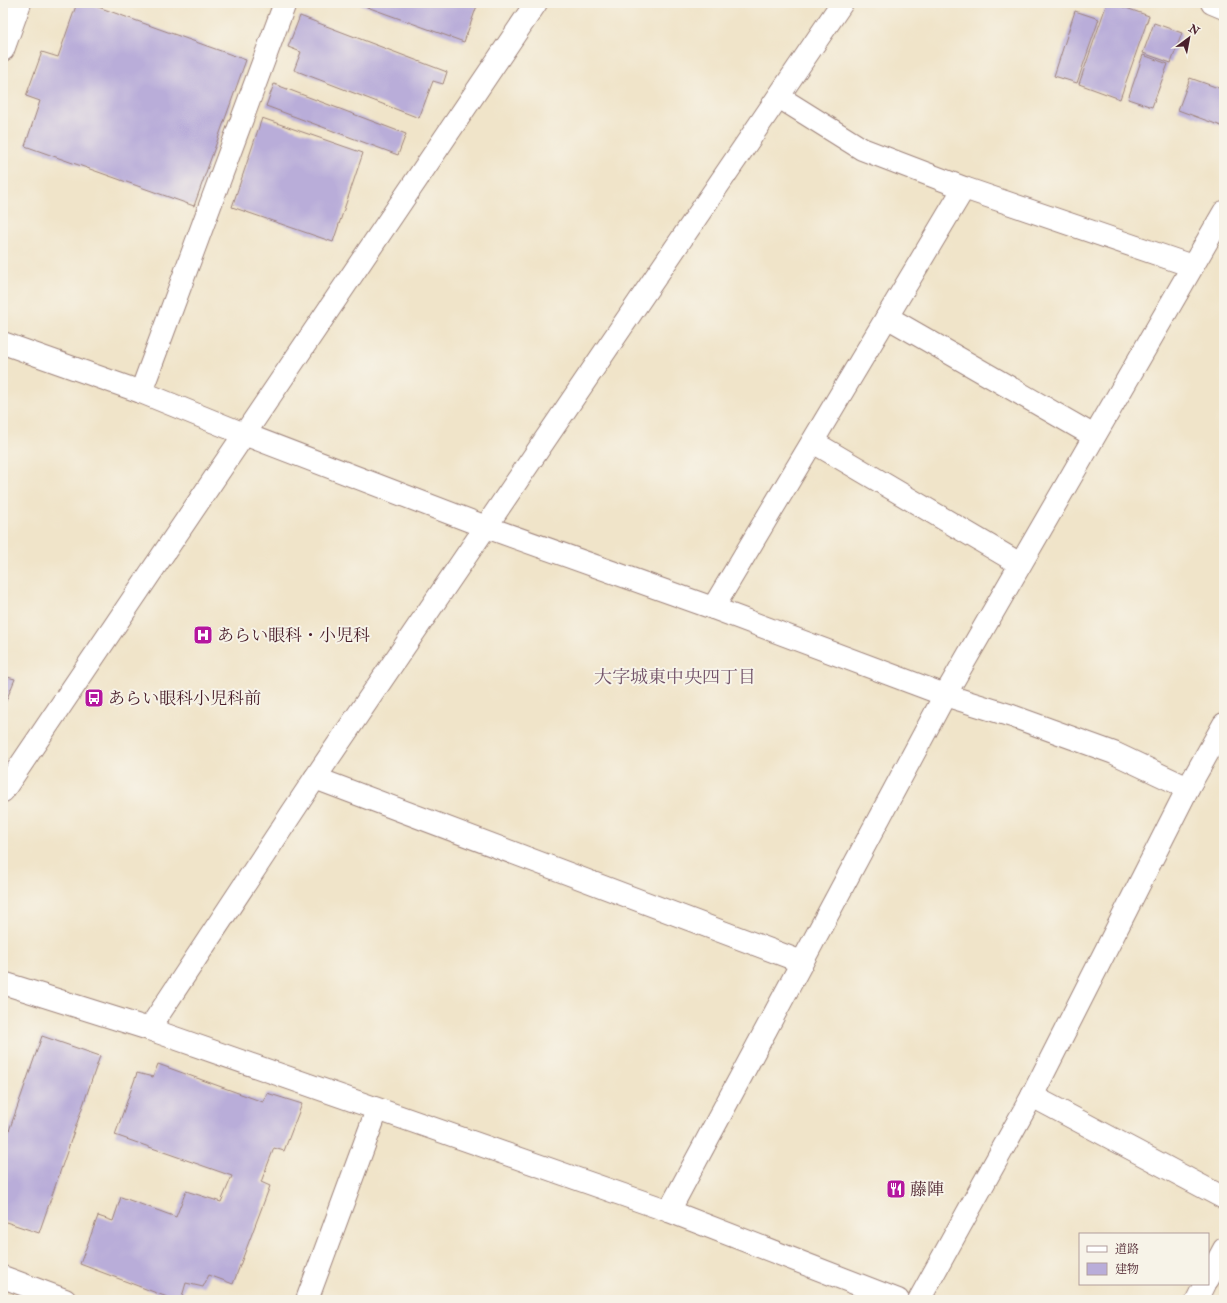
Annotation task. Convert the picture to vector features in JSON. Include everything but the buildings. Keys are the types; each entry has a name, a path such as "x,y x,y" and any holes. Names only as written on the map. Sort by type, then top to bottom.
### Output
{"street":[{"path":"3,50 20,3"},
{"path":"141,392 285,3"},
{"path":"3,791 536,3"},
{"path":"149,1029 315,778 842,3"},
{"path":"1212,3 1224,8"},
{"path":"779,97 862,149 964,188 1192,266"},
{"path":"713,608 964,188"},
{"path":"669,1212 944,695 1224,212"},
{"path":"887,317 1094,436"},
{"path":"3,343 141,392 244,434 486,527 713,608 944,695 1012,716 1114,753 1188,788"},
{"path":"812,442 1020,564"},
{"path":"919,1300 1032,1096 1188,788 1224,724"},
{"path":"315,778 802,962"},
{"path":"3,983 149,1029 669,1212 898,1300"},
{"path":"1032,1096 1224,1198"},
{"path":"307,1300 377,1110"},
{"path":"1209,1277 1224,1249"},
{"path":"3,1277 65,1300"},
{"path":"1197,1300 1204,1285"}],"place":[{"name":"あらい眼科・小児科","path":"203,635"},
{"name":"あらい眼科小児科前","path":"94,698"},
{"name":"藤陣","path":"896,1189"}],"district":[{"name":"大字城東中央四丁目","path":"675,677"}]}
